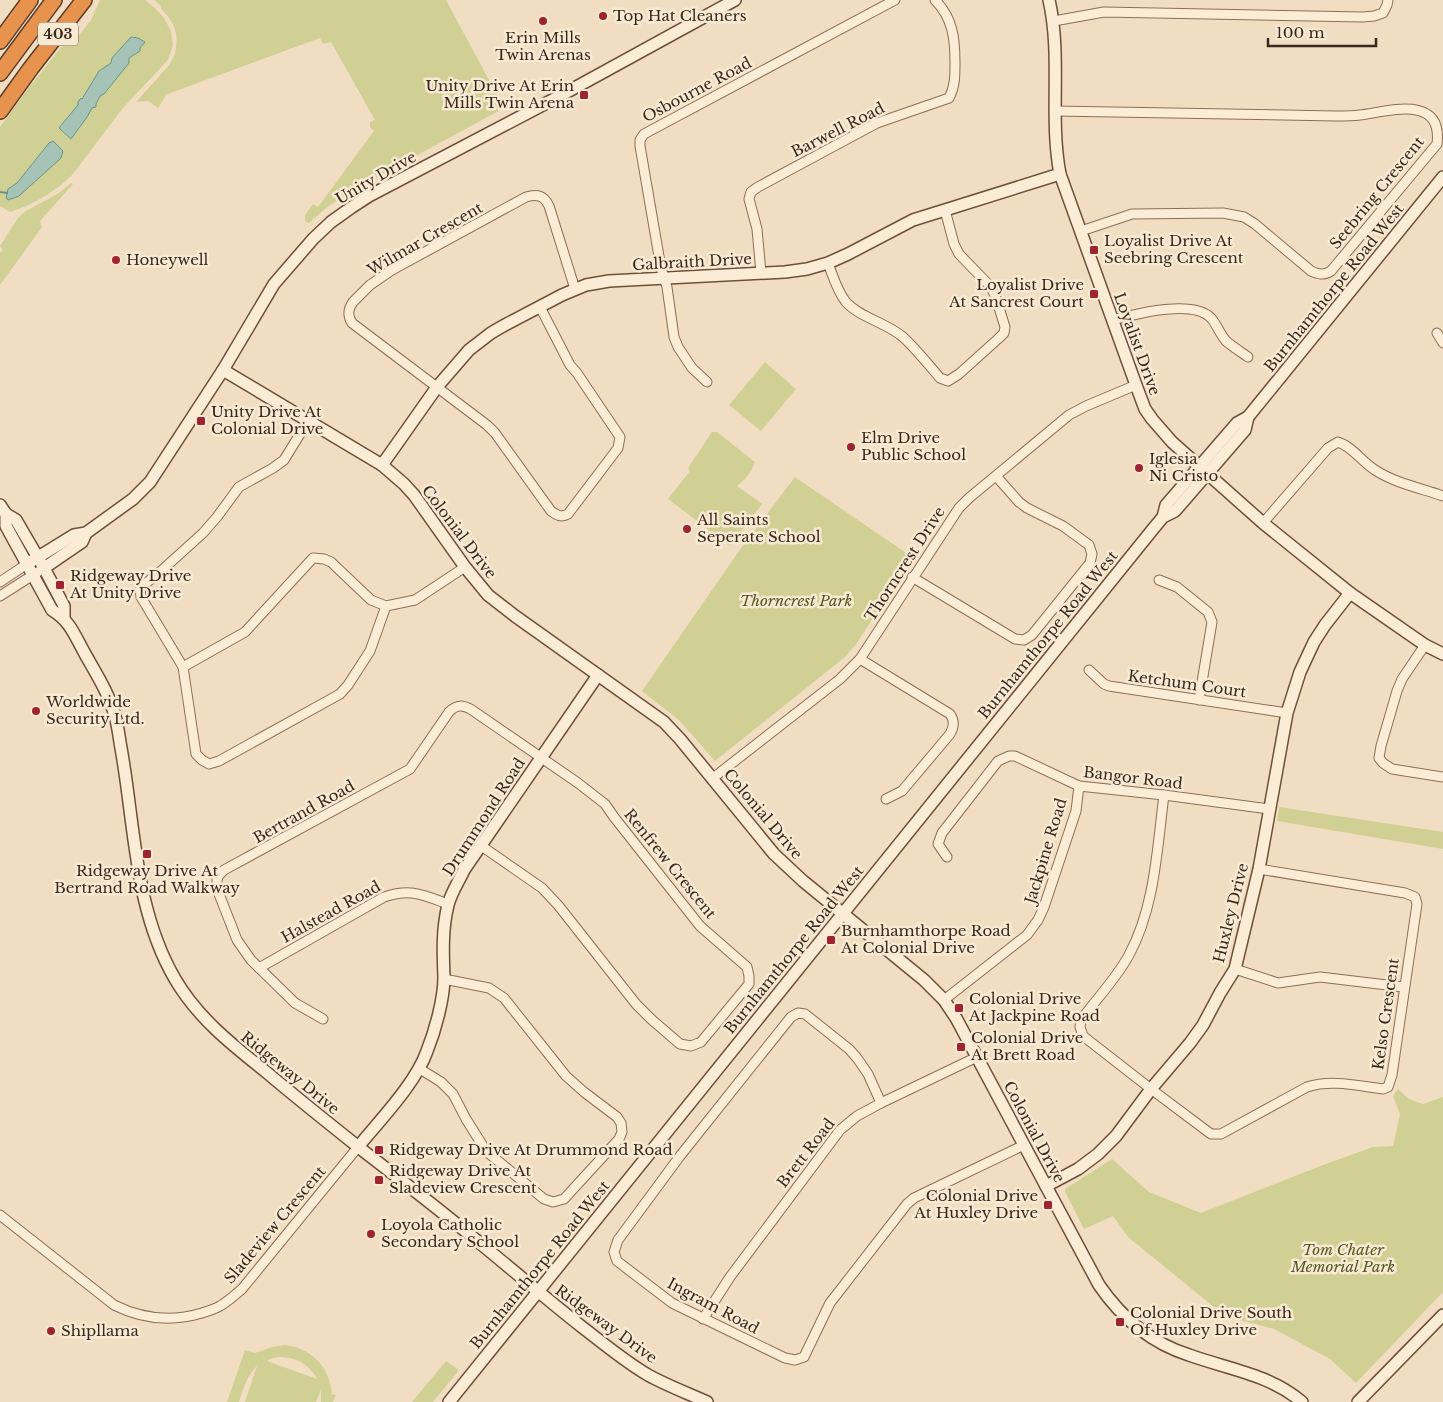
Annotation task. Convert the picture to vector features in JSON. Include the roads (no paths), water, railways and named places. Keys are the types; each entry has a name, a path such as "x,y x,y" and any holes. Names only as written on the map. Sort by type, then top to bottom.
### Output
{"highway":[{"name":"403","path":"0,41 30,0"},
{"path":"0,74 54,0"},
{"name":"403","path":"0,110 84,0"}],"street":[{"name":"Unity Drive","path":"27,564 74,535 86,533 133,499 150,482 223,370 274,284 313,239 331,222 352,207 735,0"},
{"name":"Osbourne Road","path":"707,382 692,368 678,347 674,337 640,140 644,134 894,0"},
{"name":"Barwell Road","path":"761,273 757,229 749,199 752,192 758,186 877,123 949,98 954,80 955,41 952,28 942,6 935,0"},
{"name":"Loyalist Drive","path":"1049,0 1054,21 1055,135 1060,174 1145,409 1172,442 1263,524 1350,593 1426,645 1443,654"},
{"path":"1054,21 1104,12 1363,17 1383,13 1388,5 1388,0"},
{"name":"Seebring Crescent","path":"1055,111 1358,116 1418,109 1426,111 1434,118 1438,128 1436,144 1326,274 1317,274 1310,271 1255,224 1244,217 1236,215 1223,213 1132,214 1081,231"},
{"name":"Galbraith Drive","path":"382,465 437,387 480,341 503,326 575,289 608,281 796,271 828,263 912,220 1060,174"},
{"name":"Burnhamthorpe Road West","path":"449,1402 1163,517 1166,505 1203,470 1237,423 1248,417 1443,177"},
{"name":"Wilmar Crescent","path":"437,387 349,318 350,306 381,276 526,197 534,195 546,199 575,289"},
{"path":"828,263 841,294 847,303 903,338 940,378 948,381 959,374 999,338 1004,333 1005,327 996,294 959,254 954,244 945,210"},
{"path":"437,387 495,433 551,511 558,516 568,514 618,448 620,437 570,365 540,306"},
{"path":"1113,320 1150,311 1193,310 1202,312 1210,317 1225,340 1248,357"},
{"path":"1437,333 1443,343"},
{"name":"Colonial Drive","path":"223,370 382,465 404,484 488,595 664,722 713,778 774,854 803,881 902,961 944,1000 956,1018 1100,1285 1118,1309 1131,1322 1155,1340 1177,1351 1263,1378 1287,1391 1302,1402"},
{"name":"Thorncrest Drive","path":"713,778 840,679 860,659 959,508 1069,414 1136,385"},
{"path":"308,421 284,460 239,487 203,533 140,588 140,597 183,667 196,754 209,764 219,761 340,694 370,651 386,606"},
{"path":"1263,524 1328,448 1338,442 1346,445 1373,469 1391,479 1443,496"},
{"path":"912,578 1015,639 1024,640 1032,635 1090,563 1092,554 1089,545 1063,526 1032,511 1019,502 996,476"},
{"name":"Ridgeway Drive","path":"3,509 16,520 38,557 64,606 64,618"},
{"name":"Ridgeway Drive","path":"3,509 6,526 52,610 64,618 97,675 115,716 143,900 154,936 176,980 196,1009 225,1038 606,1346 647,1374 707,1402"},
{"name":"Unity Drive","path":"44,568 82,542 86,533"},
{"path":"183,667 245,632 313,558 331,562 371,600 386,606 415,600 465,567"},
{"path":"0,582 27,564"},
{"path":"0,596 44,568"},
{"path":"1159,580 1178,587 1208,612 1212,622 1199,700"},
{"name":"Huxley Drive","path":"1046,1186 1078,1169 1098,1154 1116,1136 1203,1025 1235,969 1259,869 1287,713 1300,672 1314,642 1350,593"},
{"path":"1426,645 1402,679 1397,691 1379,758 1392,769 1443,777"},
{"path":"860,659 950,714 953,719 953,728 950,734 902,791 886,799"},
{"name":"Ketchum Court","path":"1089,670 1104,684 1109,686 1287,713"},
{"name":"Drummond Road","path":"358,1147 420,1069 427,1052 434,1030 444,979 442,958 448,904 464,870 598,675"},
{"name":"Bertrand Road","path":"323,1019 295,1003 251,960 237,940 217,884 217,879 224,870 410,768 449,712 460,705 465,706 541,757"},
{"name":"Bangor Road","path":"947,857 938,844 942,833 998,761 1009,756 1016,756 1079,786 1269,809"},
{"name":"Renfrew Crescent","path":"480,845 542,888 558,905 636,1004 680,1044 691,1046 701,1042 749,984 747,967 700,926 605,804 541,757"},
{"name":"Jackpine Road","path":"944,1000 1027,935 1038,920 1074,817 1079,786"},
{"path":"1151,1089 1083,1036 1080,1027 1082,1020 1129,955 1142,926 1153,885 1164,795"},
{"name":"Kelso Crescent","path":"1151,1089 1212,1134 1221,1134 1307,1087 1320,1083 1383,1089 1388,1087 1392,1076 1417,904 1415,897 1405,893 1259,869"},
{"name":"Halstead Road","path":"259,968 384,897 397,892 421,894 448,904"},
{"path":"1235,969 1278,983 1320,977 1404,987"},
{"path":"420,1069 441,1082 453,1094 482,1146 492,1157 544,1199 553,1202 564,1199 619,1139 622,1132 621,1123 617,1117 566,1076 504,998 489,988 444,979"},
{"name":"Ingram Road","path":"881,1103 868,1074 849,1049 805,1014 798,1013 791,1017 680,1156 618,1240 614,1252 617,1262 672,1303 784,1358 795,1360 804,1357 830,1303 907,1204 914,1198 1024,1145"},
{"name":"Brett Road","path":"703,1319 730,1277 840,1130 858,1116 881,1103 977,1057"},
{"name":"Sladeview Crescent","path":"0,1216 114,1306 150,1317 173,1319 190,1316 219,1307 242,1289 358,1147"},
{"path":"1358,1402 1443,1315"}],"waterway":[{"path":"0,192 7,193"}],"place":[{"name":"Top Hat Cleaners","path":"603,16"},
{"name":"Erin Mills Twin Arenas","path":"543,21"},
{"name":"Unity Drive At Erin Mills Twin Arena","path":"584,95"},
{"name":"Loyalist Drive At Seebring Crescent","path":"1094,250"},
{"name":"Honeywell","path":"116,260"},
{"name":"Loyalist Drive At Sancrest Court","path":"1094,294"},
{"name":"Unity Drive At Colonial Drive","path":"201,421"},
{"name":"Elm Drive Public School","path":"851,447"},
{"name":"Iglesia Ni Cristo","path":"1139,468"},
{"name":"All Saints Seperate School","path":"687,529"},
{"name":"Ridgeway Drive At Unity Drive","path":"60,585"},
{"name":"Worldwide Security Ltd.","path":"36,711"},
{"name":"Ridgeway Drive At Bertrand Road Walkway","path":"147,854"},
{"name":"Burnhamthorpe Road At Colonial Drive","path":"831,940"},
{"name":"Colonial Drive At Jackpine Road","path":"959,1008"},
{"name":"Colonial Drive At Brett Road","path":"961,1047"},
{"name":"Ridgeway Drive At Drummond Road","path":"379,1150"},
{"name":"Ridgeway Drive At Sladeview Crescent","path":"379,1180"},
{"name":"Colonial Drive At Huxley Drive","path":"1048,1205"},
{"name":"Loyola Catholic Secondary School","path":"371,1234"},
{"name":"Colonial Drive South Of Huxley Drive","path":"1120,1322"},
{"name":"Shipllama","path":"51,1331"}],"park label":[{"name":"Thorncrest Park","path":"796,601"},
{"name":"Tom Chater Memorial Park","path":"1343,1258"}]}
